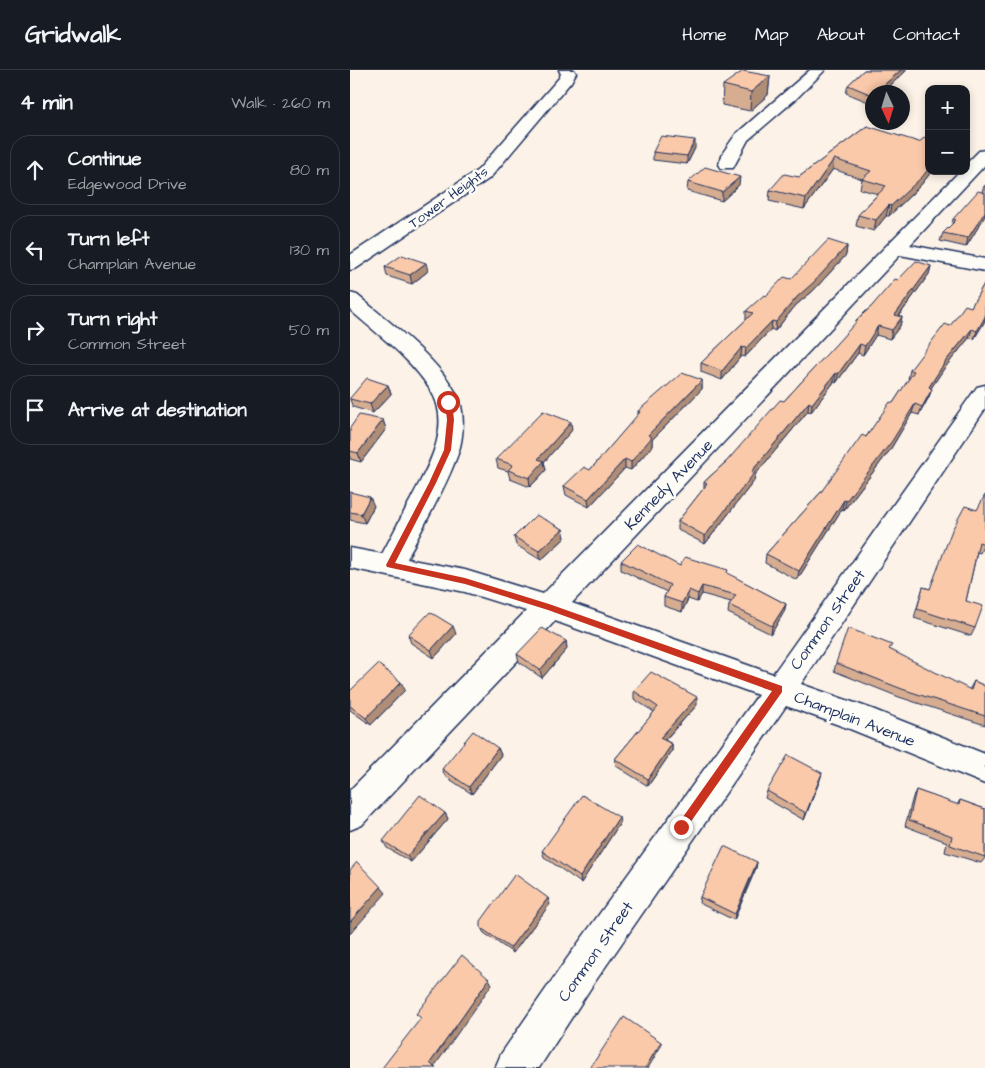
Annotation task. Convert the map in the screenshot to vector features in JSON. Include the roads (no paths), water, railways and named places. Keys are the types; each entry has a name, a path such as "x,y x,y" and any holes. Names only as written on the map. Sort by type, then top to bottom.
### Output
{"street":[{"name":"Tower Heights","path":"350,264 484,174 568,77 569,73 566,70"},
{"path":"728,164 736,144 818,70"},
{"name":"Kennedy Avenue","path":"350,814 985,155"},
{"path":"896,248 985,265"},
{"path":"350,299 432,374 448,402 450,420 448,450 390,565"},
{"name":"Common Street","path":"515,1068 985,392"},
{"name":"Champlain Avenue","path":"350,558 465,581 549,607 861,719 985,769"}]}
